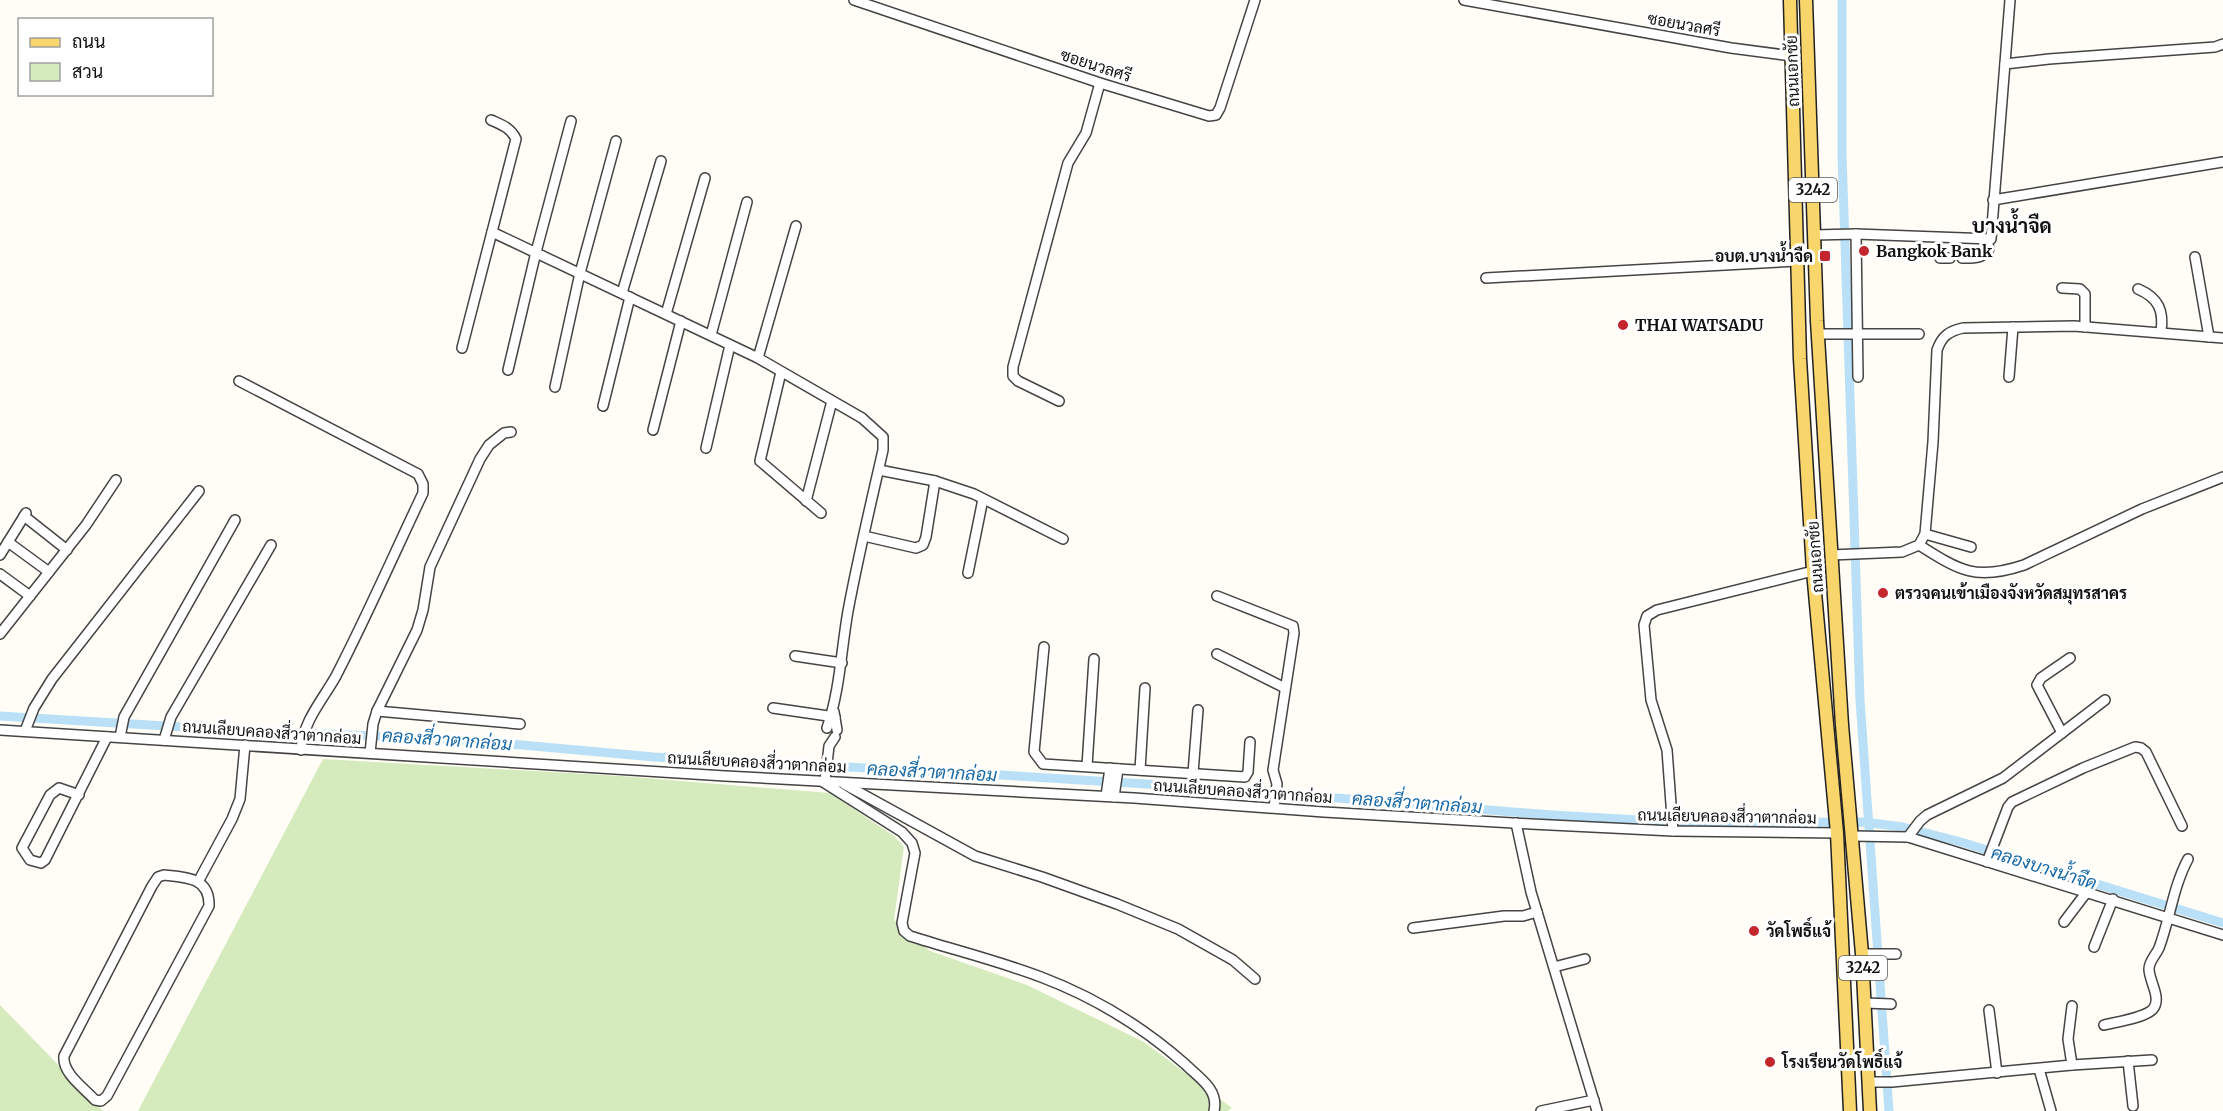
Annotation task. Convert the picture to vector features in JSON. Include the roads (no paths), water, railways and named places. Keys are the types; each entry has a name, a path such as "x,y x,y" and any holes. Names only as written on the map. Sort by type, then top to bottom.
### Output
{"main road":[{"name":"ถนนเอกชัย","path":"1790,0 1801,381 1813,571 1837,831 1850,1111"},
{"name":"ถนนเอกชัย","path":"1806,0 1820,381 1835,555 1849,799 1854,833 1862,954 1870,1111"},
{"path":"1801,381 1820,381"}],"street":[{"name":"ซอยนวลศรี","path":"854,0 1100,83 1209,116 1216,115 1220,108 1255,0"},
{"name":"ซอยนวลศรี","path":"1464,0 1731,48 1792,56"},
{"path":"1814,235 1853,234 1991,239 2010,0"},
{"path":"2005,64 2049,58 2215,47 2223,44"},
{"path":"1059,401 1018,381 1013,376 1012,367 1068,163 1086,133 1100,83"},
{"path":"462,348 516,139 507,127 491,120"},
{"path":"508,370 571,121"},
{"path":"555,387 580,273 616,141"},
{"path":"603,406 626,295 661,160"},
{"path":"1993,200 2223,162"},
{"path":"666,314 705,178"},
{"path":"711,335 747,202"},
{"path":"758,358 796,226"},
{"path":"492,232 758,358 861,418 883,437 883,450 848,613 823,781 902,832 912,843 915,853 902,923 904,931 910,936 1040,977 1078,993 1111,1011 1168,1050 1205,1082 1213,1092 1216,1101 1214,1111"},
{"path":"1853,234 1858,377"},
{"path":"1962,258 1977,258 1985,255 1989,249 1987,239"},
{"path":"2195,257 2209,337"},
{"path":"1940,258 1950,258"},
{"path":"1486,278 1797,261"},
{"path":"2062,288 2080,289 2085,294 2085,327"},
{"path":"2138,289 2149,294 2161,309 2163,318 2161,332"},
{"path":"653,430 681,321"},
{"path":"1835,555 1902,552 1919,545 1925,534 1933,442 1937,350 1948,332 2013,327 2085,327 2223,338"},
{"path":"2009,377 2013,327"},
{"path":"1818,334 1919,334"},
{"path":"706,448 730,345"},
{"path":"781,372 760,461 821,513"},
{"path":"239,381 418,474 423,484 423,493 336,676 305,727 302,745"},
{"path":"806,501 832,401"},
{"path":"370,753 373,724 377,711 417,630 423,610 430,567 480,459 489,445 504,433 511,432"},
{"path":"879,470 935,481 983,499 1063,539"},
{"path":"1919,545 1939,559 1966,570 1983,574 2005,572 2142,509 2223,477"},
{"path":"0,634 116,480"},
{"path":"864,536 915,548 923,545 935,481"},
{"path":"26,727 34,708 52,679 199,491"},
{"path":"968,573 983,499"},
{"path":"0,555 26,513 66,549"},
{"path":"121,733 124,717 235,520"},
{"path":"1925,534 1971,547"},
{"path":"8,542 48,572"},
{"path":"165,736 171,717 271,545"},
{"path":"1672,828 1667,750 1651,700 1644,625 1647,616 1658,610 1813,571"},
{"path":"0,574 30,596"},
{"path":"1216,596 1293,626 1294,633 1273,770 1277,784 1274,803"},
{"path":"0,617 9,623"},
{"path":"1044,646 1034,752 1043,764 1087,766 1113,773 1140,770 1245,777 1248,772 1250,742"},
{"path":"1217,654 1285,688"},
{"path":"795,656 842,663"},
{"path":"2062,733 2037,685 2041,678 2070,658"},
{"path":"1087,766 1094,659"},
{"path":"1140,770 1145,688"},
{"path":"1910,835 1927,815 2003,778 2104,700"},
{"path":"774,708 833,714"},
{"path":"1193,772 1198,710"},
{"path":"377,711 520,724"},
{"name":"ถนนเลียบคลองสี่วาตากล่อม","path":"0,730 26,727 107,737 121,733 245,745 302,745 370,753 839,782 1111,793 1274,803 1516,824 1837,831"},
{"path":"79,795 59,788 50,795 22,848 30,860 41,862 45,860 79,795 107,737"},
{"path":"198,882 232,819 240,799 245,745"},
{"path":"1987,860 2012,802 2083,768 2135,747 2146,752 2182,826"},
{"path":"1111,793 1113,773"},
{"path":"839,782 975,856 1042,876 1178,929 1233,960 1255,979"},
{"path":"1516,824 1537,912 1597,1111"},
{"path":"1854,833 1871,836 1910,835 2223,935"},
{"path":"2104,1025 2139,1017 2151,1012 2155,1006 2156,1000 2148,968 2157,953 2182,869 2188,859"},
{"path":"164,875 186,877 198,882 208,891 209,906 107,1096 101,1101 95,1100 67,1070 63,1063 64,1056 158,878 164,875"},
{"path":"2064,922 2086,893"},
{"path":"2094,947 2113,899"},
{"path":"1413,928 1503,916 1523,916 1537,912"},
{"path":"1862,954 1891,954"},
{"path":"1554,967 1585,959"},
{"path":"1865,1003 1886,1004"},
{"path":"2072,1006 2068,1039 2072,1065"},
{"path":"1989,1010 1997,1073"},
{"path":"1868,1082 2152,1060"},
{"path":"2128,1061 2133,1106"},
{"path":"2039,1069 2051,1111"},
{"path":"1541,1111 1594,1100"}],"waterway":[{"path":"1842,0 1842,154 1860,700 1889,1111"},
{"name":"คลองสี่วาตากล่อม","path":"0,716 232,730 468,740 654,757 1211,788 1552,815 1692,823 1864,822 1903,827 1961,842 2223,923"}],"place":[{"name":"Bangkok Bank","path":"1864,251"},
{"name":"อบต.บางน้ำจืด","path":"1825,256"},
{"name":"THAI WATSADU","path":"1623,325"},
{"name":"ตรวจคนเข้าเมืองจังหวัดสมุทรสาคร","path":"1883,593"},
{"name":"วัดโพธิ์แจ้","path":"1754,931"},
{"name":"โรงเรียนวัดโพธิ์แจ้","path":"1770,1062"}],"district":[{"name":"บางน้ำจืด","path":"2012,226"}],"water label":[{"name":"คลองบางน้ำจืด","path":"2044,868"}]}
